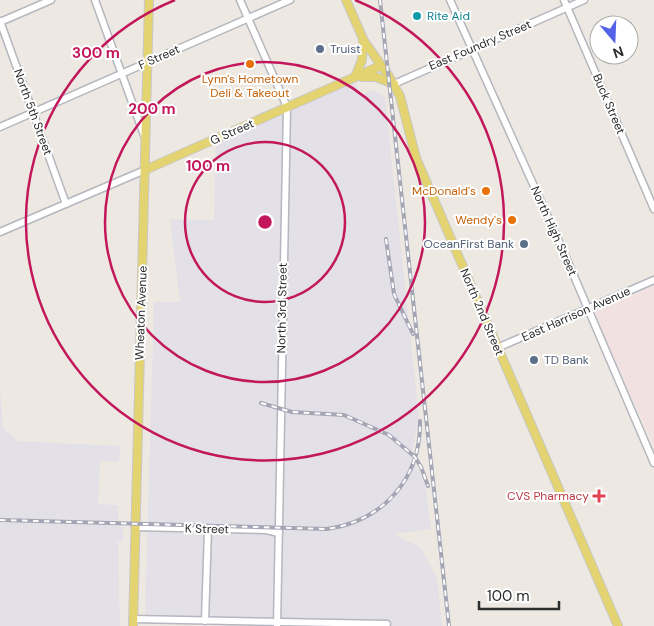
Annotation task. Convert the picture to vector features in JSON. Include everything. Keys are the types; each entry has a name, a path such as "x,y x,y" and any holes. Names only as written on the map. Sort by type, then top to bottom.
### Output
{"main road":[{"name":"Wheaton Avenue","path":"133,622 149,0"},
{"name":"North 2nd Street","path":"346,0 363,38 380,66 394,84 405,111 416,158 618,626"},
{"path":"363,38 362,60 355,77 376,77 394,84"},
{"name":"G Street","path":"145,170 380,66"}],"street":[{"path":"0,22 51,0"},
{"path":"95,0 145,139"},
{"name":"North 3rd Street","path":"240,0 287,107 277,624"},
{"name":"F Street","path":"0,127 290,0"},
{"name":"North High Street","path":"450,0 565,255 654,463"},
{"name":"Buck Street","path":"564,0 654,209"},
{"name":"East Foundry Street","path":"394,84 584,0"},
{"name":"North 5th Street","path":"0,22 66,204"},
{"name":"G Street","path":"0,232 145,170"},
{"name":"East Harrison Avenue","path":"497,348 654,280"},
{"name":"K Street","path":"135,527 266,530 279,533"},
{"path":"205,621 208,529"},
{"path":"133,622 205,621 277,624 387,624"}],"shaded area":[{"path":"353,78 360,95 374,90 385,97 419,418 411,456 425,482 431,529 394,534 421,548 437,578 442,626 276,626 276,623 145,618 154,302 180,302 170,219 214,220 216,138"},
{"path":"654,286 654,446 593,313"},
{"path":"0,386 3,428 18,441 121,446 119,462 100,461 98,504 118,505 118,526 123,527 123,541 118,542 120,626 0,626"}],"railway":[{"path":"380,0 449,626"},
{"path":"386,239 394,294 413,334"},
{"path":"261,403 292,412 344,415 389,435 415,457 428,486"},
{"path":"0,520 327,529 365,517 381,507 395,494 406,479 414,461 419,442 420,421"}],"place":[{"name":"Rite Aid","path":"417,16"},
{"name":"Truist","path":"320,49"},
{"name":"Lynn's Hometown Deli & Takeout","path":"250,64"},
{"name":"McDonald's","path":"486,191"},
{"name":"Wendy's","path":"512,220"},
{"name":"OceanFirst Bank","path":"524,244"},
{"name":"TD Bank","path":"534,360"},
{"name":"CVS Pharmacy","path":"599,496"}]}
